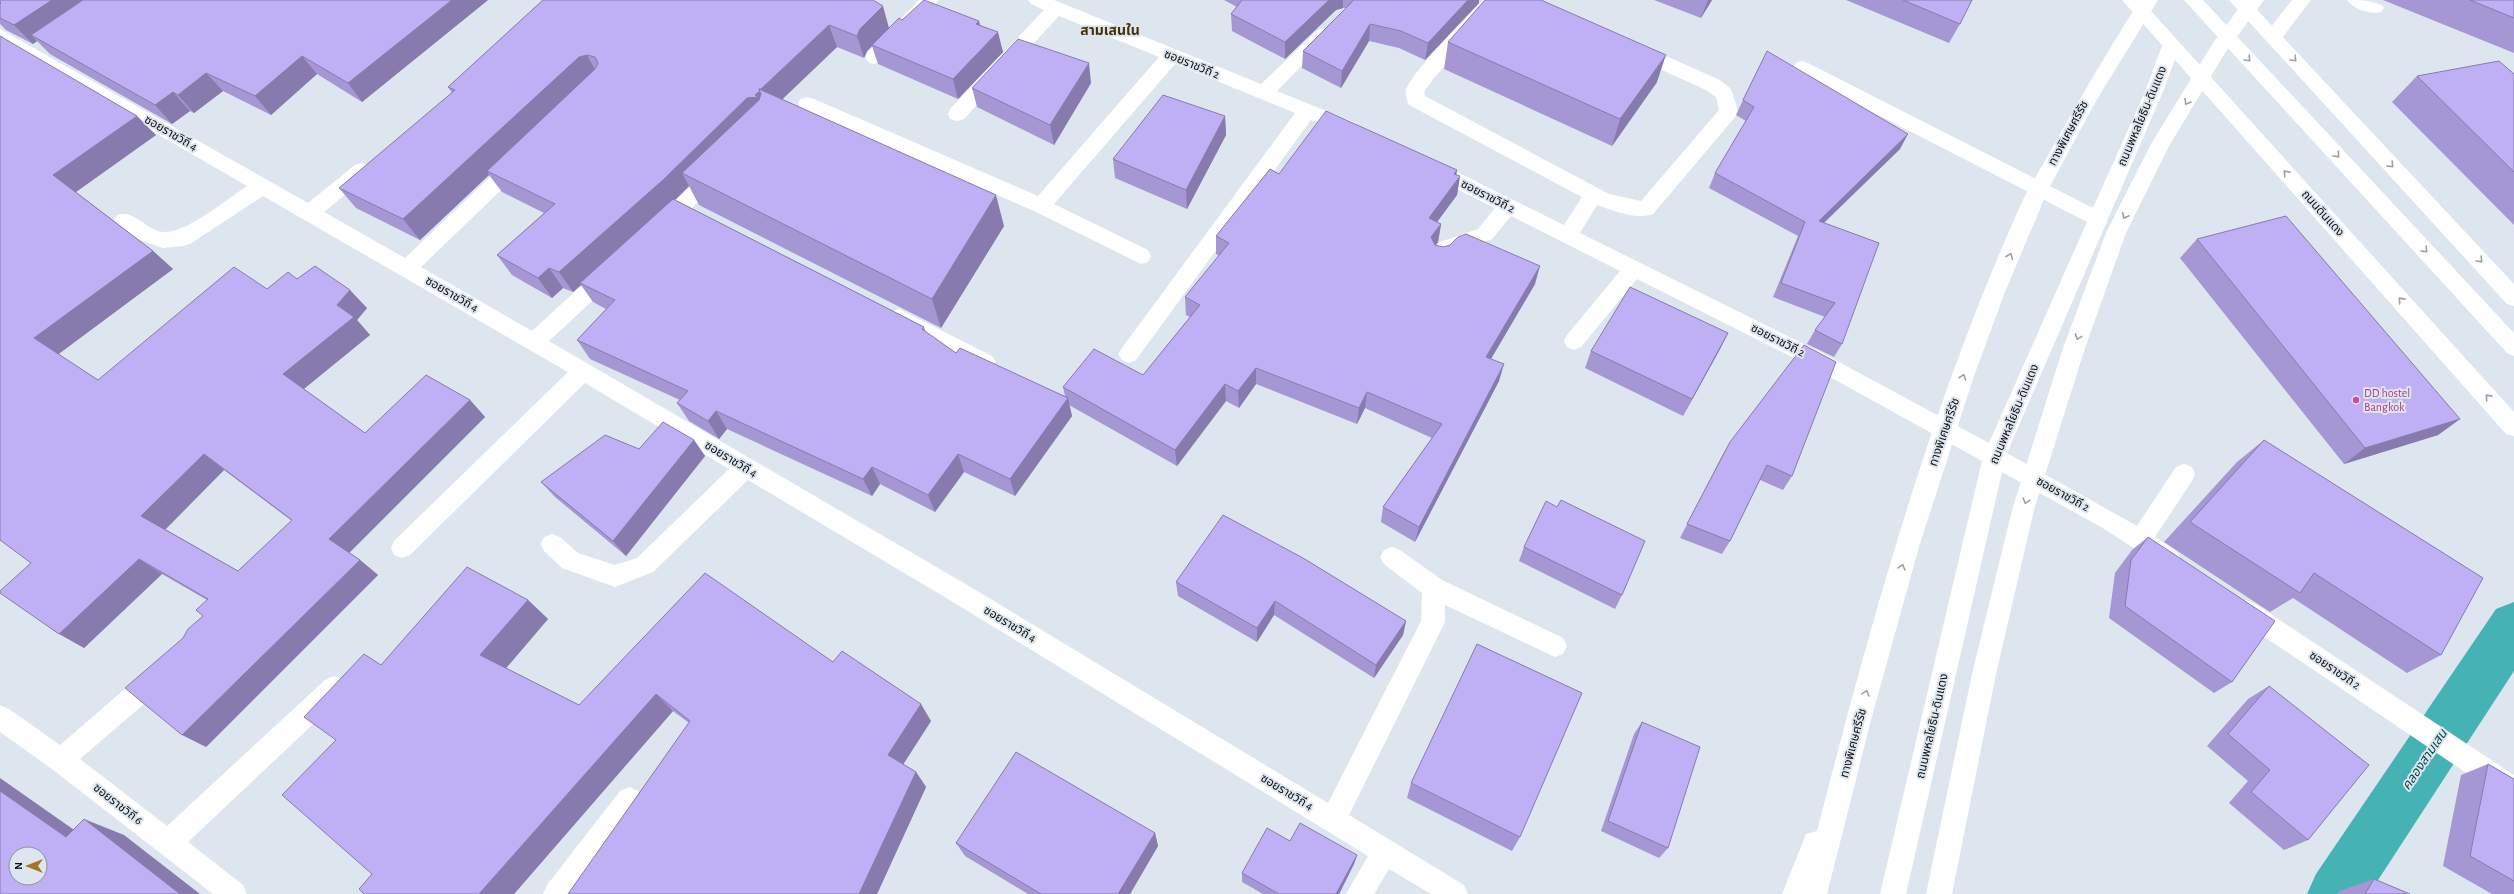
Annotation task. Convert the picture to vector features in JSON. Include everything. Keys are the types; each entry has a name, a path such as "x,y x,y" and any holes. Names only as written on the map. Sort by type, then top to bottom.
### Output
{"main road":[{"path":"874,57 930,0"},
{"name":"ซอยราชวิถี 2","path":"1037,0 1365,134"},
{"path":"1493,0 1427,73 1415,91 1416,100 1593,195 1631,208 1646,209 1729,111 1724,94 1714,85 1620,44"},
{"name":"ถนนดินแดง","path":"2131,0 2514,426"},
{"name":"ทางพิเศษศรีรัช","path":"1814,894 1852,744 1922,496 1978,336 2029,207 2090,93 2149,0"},
{"path":"2193,0 2514,347"},
{"path":"2238,0 2514,298"},
{"path":"1939,894 1984,674 2023,510 2074,348 2116,233 2161,144 2219,48 2255,0"},
{"path":"2273,37 2302,0"},
{"path":"2356,0 2375,8"},
{"path":"956,114 1056,8"},
{"path":"1263,93 1337,20"},
{"name":"ซอยราชวิถี 4","path":"0,35 534,342 745,468 961,594 1456,894"},
{"path":"34,54 52,42"},
{"name":"ถนนพหลโยธิน-ดินแดง","path":"1894,894 1994,457 2153,94 2171,46"},
{"path":"1041,206 1172,55"},
{"path":"1802,68 2098,219"},
{"path":"807,104 1041,206 1141,256"},
{"path":"1129,354 1307,111"},
{"path":"407,268 531,150"},
{"path":"310,212 378,158"},
{"name":"ซอยราชวิถี 2","path":"1415,159 1819,361 2109,520 2186,571"},
{"path":"647,239 689,210 726,164"},
{"path":"124,220 142,233 163,240 183,238 262,186"},
{"path":"1568,236 1593,195"},
{"path":"1439,256 1447,248 1485,234 1508,206"},
{"path":"534,342 624,260"},
{"path":"1574,341 1634,268"},
{"path":"880,308 1000,369"},
{"path":"402,548 583,371"},
{"path":"552,544 570,561 615,576 645,565 745,468"},
{"path":"2140,540 2184,474"},
{"path":"1392,557 1434,588 1555,646"},
{"path":"1333,820 1433,622 1434,588"},
{"name":"ซอยราชวิถี 2","path":"2232,601 2514,790"},
{"path":"61,760 174,662"},
{"path":"168,843 334,688"},
{"name":"ซอยราชวิถี 6","path":"0,717 61,760 234,894"},
{"path":"1795,894 1852,744"},
{"path":"556,894 629,800"},
{"path":"1358,894 1386,852"}],"building":[{"path":"0,0 52,0 14,25 0,18"},
{"path":"83,0 452,0 348,83 302,56 255,96 206,73 178,95 173,92 155,105 31,35"},
{"path":"543,0 873,0 883,6 860,29 857,36 829,25 761,89 759,89 760,91 755,95 758,97 747,98 663,180 559,272 549,268 538,278 497,255 555,204 487,171 595,69 598,63 595,57 587,55 579,57 403,219 339,188 455,90 448,87"},
{"path":"924,0 979,21 976,24 998,32 953,79 872,45 899,18 902,20"},
{"path":"1242,0 1329,0 1285,42 1231,14"},
{"path":"1353,0 1468,0 1428,43 1401,31 1370,24 1342,71 1303,51"},
{"path":"1485,0 1541,0 1666,55 1620,119 1448,42"},
{"path":"1903,0 1972,0 1960,24"},
{"path":"2470,0 2514,0 2514,18"},
{"path":"0,36 137,116 53,175 153,251 34,338 98,380 234,267 267,289 288,272 297,279 315,266 350,290 337,305 354,317 283,374 365,433 426,375 470,400 329,539 360,560 182,735 125,688 183,638 188,629 203,616 196,610 208,599 139,559 59,634 0,593 0,591 31,563 0,540","holes":["204,454 292,520 238,571 141,516"]},
{"path":"1018,39 1089,63 1050,125 972,88"},
{"path":"1767,51 1908,134 1819,221 1879,243 1842,344 1815,330 1835,303 1781,283 1805,222 1715,173 1754,107 1743,100"},
{"path":"2499,61 2514,74 2514,172 2417,76"},
{"path":"759,89 996,195 932,299 682,173 759,100 761,94"},
{"path":"1163,95 1225,116 1186,190 1113,159"},
{"path":"1326,111 1457,170 1454,174 1460,176 1429,218 1441,224 1431,237 1435,245 1443,247 1450,245 1458,237 1466,234 1540,266 1486,357 1504,364 1419,527 1383,507 1442,424 1367,392 1359,408 1256,368 1238,391 1225,384 1175,450 1063,387 1094,349 1143,375 1200,305 1185,297 1229,243 1216,236 1270,169 1279,174"},
{"path":"673,199 924,327 922,329 956,353 960,348 1068,398 1010,479 958,454 928,495 872,467 863,479 716,411 708,421 677,403 688,391 577,340 615,300 580,283"},
{"path":"2286,216 2460,419 2365,448 2197,239"},
{"path":"1630,287 1728,333 1692,399 1591,351"},
{"path":"1804,345 1836,362 1792,476 1767,465 1730,541 1687,524 1730,442"},
{"path":"663,422 694,440 613,541 541,482 605,435 639,449"},
{"path":"2264,440 2483,578 2441,655 2314,573 2300,593 2190,522"},
{"path":"1561,500 1645,541 1622,595 1524,547 1546,501 1557,507"},
{"path":"1223,515 1303,558 1406,621 1376,665 1275,601 1257,628 1176,582"},
{"path":"2148,537 2275,621 2232,682 2125,606 2131,560"},
{"path":"467,567 528,600 480,655 579,705 705,573 833,662 842,651 921,704 888,755 916,772 859,894 568,894 690,721 656,694 479,894 364,894 359,889 372,874 282,795 336,740 304,717 364,654 381,665"},
{"path":"1477,644 1582,693 1520,837 1411,783"},
{"path":"2269,686 2369,765 2308,840 2251,792 2270,770 2228,734"},
{"path":"1642,722 1700,747 1668,848 1608,821"},
{"path":"1016,752 1155,833 1118,894 1041,894 956,843"},
{"path":"2488,764 2514,779 2514,881 2470,856"},
{"path":"0,791 66,837 84,819 180,894 0,894"},
{"path":"1300,823 1357,855 1336,894 1279,894 1242,873 1267,828 1290,841"},
{"path":"2374,879 2410,894 2365,894"}],"waterway":[{"name":"คลองสามเสน","path":"2336,894 2514,626"}],"place":[{"name":"DD hostel Bangkok","path":"2356,400"}],"district":[{"name":"สามเสนใน","path":"1110,31"}]}
